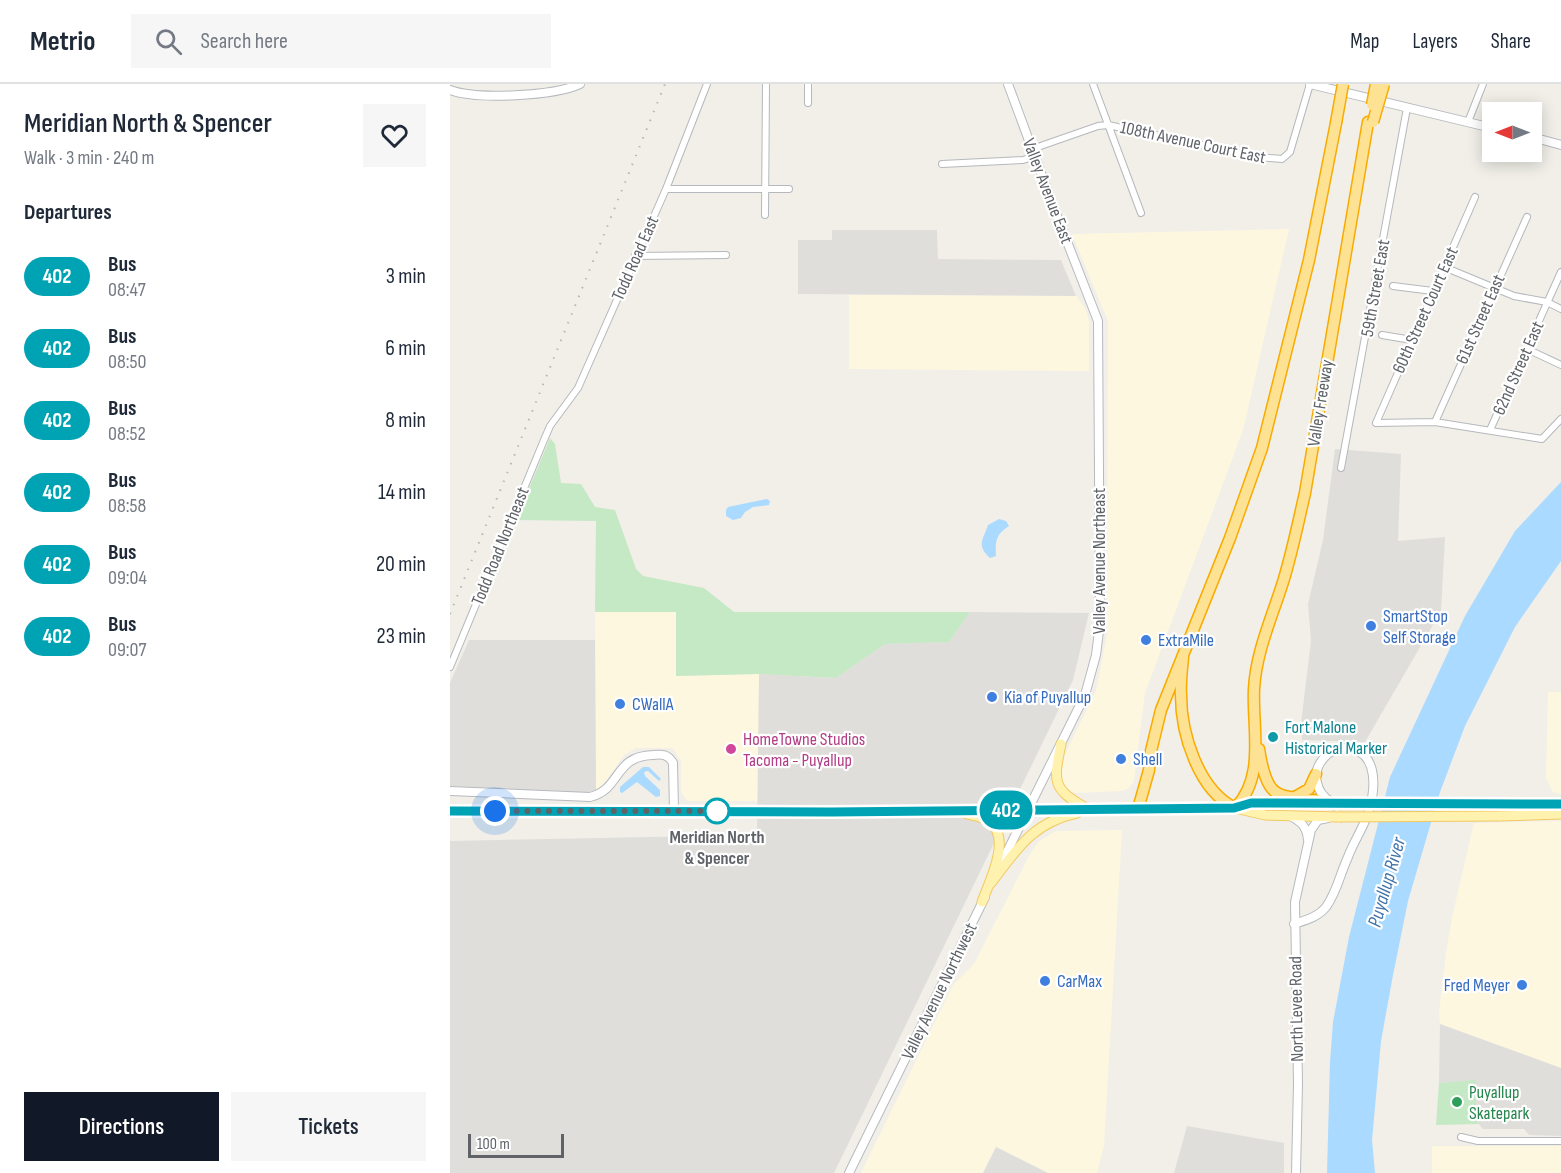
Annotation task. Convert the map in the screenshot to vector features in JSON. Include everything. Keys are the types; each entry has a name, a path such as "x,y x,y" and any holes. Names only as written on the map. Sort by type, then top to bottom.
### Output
{"highway":[{"path":"1138,809 1149,770 1161,710 1238,518 1262,448 1309,260 1343,84"},
{"name":"Valley Freeway","path":"1255,719 1254,688 1257,667 1295,540 1305,493 1376,84"},
{"path":"1370,122 1384,84"},
{"path":"1183,657 1180,695 1184,729 1190,749 1204,780 1224,803 1234,808 1244,799 1251,784 1255,719"},
{"path":"1255,719 1266,781 1275,793 1283,797 1318,799 1336,804"},
{"path":"1294,798 1306,792 1316,774"}],"main road":[{"path":"1061,744 1056,773 1059,787 1068,798 1090,810"},
{"path":"450,811 1090,810 1234,808 1251,803 1561,804"},
{"path":"1234,808 1252,813 1336,817 1561,814"},
{"path":"954,810 989,821 999,839 998,860 982,902"},
{"path":"991,883 1021,843 1033,832 1053,820 1090,810"}],"street":[{"path":"450,90 480,96 561,90 580,84"},
{"name":"Todd Road East","path":"550,426 578,388 666,189 708,84"},
{"path":"765,215 766,84"},
{"path":"808,84 808,103"},
{"name":"Valley Avenue East","path":"1008,84 1090,298"},
{"path":"1093,84 1141,213"},
{"path":"1310,84 1482,126"},
{"name":"108th Avenue Court East","path":"942,164 1023,160 1034,152 1108,125 1278,160 1286,158 1290,152 1310,84"},
{"path":"1468,122 1483,84"},
{"name":"59th Street East","path":"1341,468 1407,108"},
{"path":"1542,139 1561,144"},
{"path":"666,189 789,189"},
{"name":"60th Street Court East","path":"1435,422 1376,423 1474,197"},
{"name":"61st Street East","path":"1435,422 1527,216"},
{"path":"636,256 726,255"},
{"path":"1444,267 1527,300 1547,302 1561,309"},
{"name":"62nd Street East","path":"1490,430 1561,272"},
{"path":"1393,286 1433,291"},
{"name":"Valley Avenue Northeast","path":"1027,809 1084,695 1099,638 1100,333 1090,298"},
{"path":"1382,335 1412,339"},
{"path":"1527,349 1561,365"},
{"path":"1435,422 1542,439 1561,419"},
{"name":"Todd Road Northeast","path":"450,667 550,426"},
{"path":"1294,924 1320,914 1331,899 1347,858 1368,815 1373,771 1367,759 1356,751 1343,748 1330,752 1321,762 1316,774 1323,797 1336,804"},
{"path":"450,791 590,797 605,790 626,763 633,758 641,755 662,754 674,762 674,811"},
{"name":"Valley Avenue Northwest","path":"849,1173 1027,809"},
{"path":"1289,816 1297,819 1305,827 1307,846"},
{"name":"North Levee Road","path":"1296,1173 1298,1084 1294,924 1297,888 1314,824 1323,819 1336,817"},
{"path":"1461,1137 1478,1141 1561,1141"}],"shaded area":[{"path":"1289,229 1243,430 1145,693 1134,781 1129,788 1123,791 1075,793 1065,790 1061,783 1061,767 1096,691 1107,635 1108,321 1072,234"},
{"path":"832,230 937,230 938,259 1061,260 1076,296 798,294 798,240 832,240"},
{"path":"849,295 1076,296 1086,310 1089,321 1089,371 849,369"},
{"name":"SmartStop Self Storage","path":"1335,449 1401,454 1398,541 1445,537 1441,611 1365,742 1302,740 1301,723 1311,641 1308,604 1323,540"},
{"path":"595,612 676,612 676,676 759,674 758,801 688,801 681,793 681,761 673,748 636,748 624,755 606,781 596,790"},
{"path":"970,612 1089,613 1073,680 834,1173 450,1173 450,841 757,835 759,674 836,678 885,644 949,642"},
{"path":"469,640 595,640 596,790 586,793 450,786 450,683"},
{"path":"1548,692 1561,692 1561,794 1553,792 1546,778"},
{"path":"1561,821 1561,1068 1440,1024 1439,1014 1453,913 1474,823"},
{"path":"1122,830 1104,1145 1097,1173 1048,1173 996,1147 983,1173 861,1173 953,985 974,964 1038,842 1056,831"},
{"path":"1440,1024 1561,1068 1561,1136 1529,1135 1524,1129 1483,1129 1476,1121 1475,1081 1439,1083"},
{"path":"1187,1126 1284,1143 1284,1173 1174,1173"},
{"path":"1432,1146 1561,1146 1561,1173 1432,1173"},
{"path":"996,1147 1048,1173 983,1173"}],"green space":[{"path":"550,438 555,444 561,483 581,484 595,507 615,510 636,569 643,576 704,588 734,612 970,612 949,642 885,644 836,678 759,674 676,676 676,612 595,612 596,521 516,520"},
{"name":"Puyallup Skatepark","path":"1476,1080 1476,1120 1479,1124 1436,1125 1439,1083"}],"water":[{"name":"Puyallup River","path":"1561,482 1561,561 1515,627 1465,726 1440,792 1408,901 1381,1041 1372,1140 1375,1173 1327,1173 1333,1022 1349,937 1390,777 1465,616 1515,531"},
{"path":"767,499 770,501 769,505 753,507 741,518 733,520 726,516 728,507"},
{"path":"999,519 1006,521 1009,526 997,538 996,556 990,558 983,549 982,542 988,525"},
{"path":"643,767 649,767 661,779 659,781 648,771 644,772 645,776 660,790 660,796 656,797 637,782 622,793 620,792 620,787"}],"railway":[{"path":"450,614 665,84"}],"bus line":[{"name":"402","path":"450,811 831,812 1234,808 1251,803 1312,805 1561,804"}],"place":[{"name":"SmartStop Self Storage","path":"1371,626"},
{"name":"ExtraMile","path":"1146,640"},
{"name":"Kia of Puyallup","path":"992,697"},
{"name":"CWallA","path":"620,704"},
{"name":"Fort Malone Historical Marker","path":"1273,737"},
{"name":"HomeTowne Studios Tacoma - Puyallup","path":"731,749"},
{"name":"Shell","path":"1121,759"},
{"name":"Meridian North & Spencer","path":"717,811"},
{"name":"CarMax","path":"1045,981"},
{"name":"Fred Meyer","path":"1522,985"},
{"name":"Puyallup Skatepark","path":"1457,1102"}],"route":[{"path":"495,811 721,811 717,811"}]}
